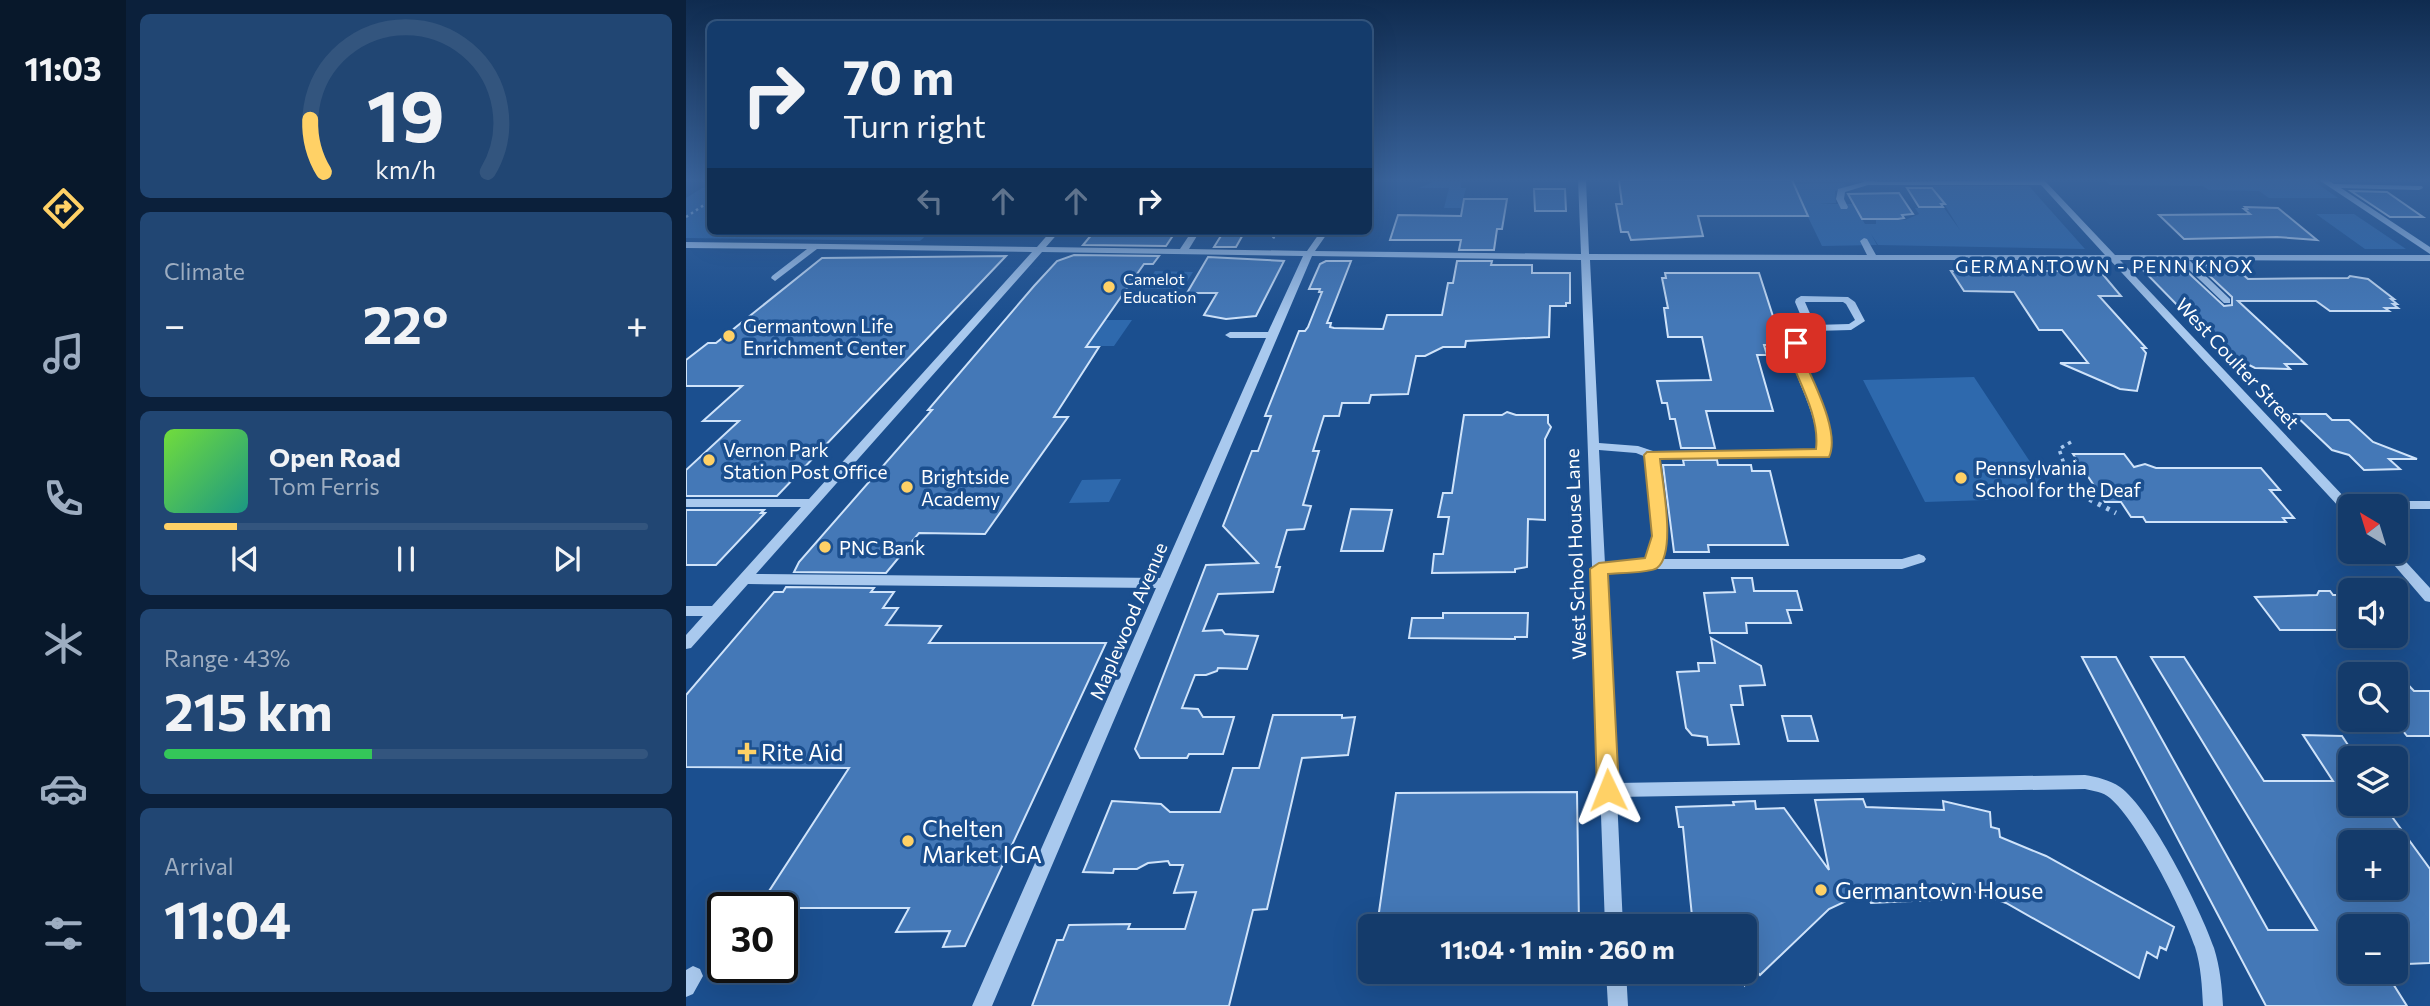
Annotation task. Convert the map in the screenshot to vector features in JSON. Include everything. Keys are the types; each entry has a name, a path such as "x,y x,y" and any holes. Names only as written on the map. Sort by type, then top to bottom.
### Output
{"street":[{"name":"West School House Lane","path":"1584,227 1613,914"},
{"name":"West Coulter Street","path":"2084,227 2338,498"},
{"path":"2394,227 2430,251"},
{"path":"686,644 1052,235"},
{"path":"1184,250 1193,235"},
{"name":"Maplewood Avenue","path":"982,1006 1309,252 1322,235"},
{"path":"1864,241 1873,257"},
{"path":"686,245 1585,257 2430,258"},
{"path":"775,278 814,247"},
{"path":"2182,258 2227,301"},
{"path":"1594,446 1638,450 1652,455 1823,453 1825,437 1822,422 1794,353 1796,343 1811,328 1851,327 1860,321 1850,302 1845,299 1801,299 1811,328"},
{"path":"1230,335 1273,335"},
{"path":"1652,455 1661,536 1652,564"},
{"path":"686,503 812,503"},
{"path":"2408,506 2430,505"},
{"path":"1599,569 1652,564 1902,564 1919,559"},
{"path":"2400,564 2430,597"},
{"path":"744,579 1166,583"},
{"path":"2415,581 2430,581"},
{"path":"686,611 715,611"},
{"path":"1608,790 2085,782 2102,785 2115,792 2130,807 2186,905 2211,971 2213,1006"},
{"path":"1617,984 1618,1006"}],"path":[{"path":"2071,442 2059,449 2073,491 2116,513"}],"shaded area":[{"path":"686,227 707,227 707,235 927,235 920,241 686,238"},
{"path":"1813,227 1958,227 1960,230 1958,227 2065,227 2085,249 1878,245 1871,234 1877,245 1822,246"},
{"path":"2334,227 2373,227 2406,249 2365,249"},
{"path":"1155,271 1193,272 1182,289 1143,289"},
{"path":"1105,320 1132,320 1114,346 1084,346"},
{"path":"1974,377 2054,498 1925,502 1863,380"},
{"path":"1121,479 1109,502 1069,503 1082,480"}],"building":[{"path":"1394,227 1502,227 1497,229 1494,250 1459,250 1461,240 1390,240"},
{"path":"1620,227 1701,227 1703,236 1631,240 1628,232 1621,232"},
{"path":"2171,227 2301,227 2317,240 2277,237 2184,239"},
{"path":"1091,235 1173,235 1166,246 1083,245"},
{"path":"1222,235 1243,235 1236,247 1214,247"},
{"path":"1074,255 1159,256 1153,264 1144,264 1086,347 1099,347 1054,417 1068,417 985,534 919,533 886,573 794,572 799,562 932,410 928,410 1034,286 1057,261"},
{"path":"1006,256 777,496 686,496 686,470 739,421 703,421 742,386 686,386 686,360 708,343 716,343 822,258"},
{"path":"1208,257 1284,261 1256,316 1226,319 1204,315 1217,293 1187,293"},
{"path":"1326,261 1351,261 1327,323 1331,323 1330,327 1334,328 1383,329 1387,315 1442,315 1448,283 1453,283 1457,261 1492,261 1491,265 1532,265 1532,273 1570,273 1570,303 1566,303 1566,306 1550,306 1549,337 1466,341 1465,347 1443,347 1425,356 1416,356 1408,394 1371,395 1369,403 1342,403 1339,416 1324,416 1313,451 1319,451 1303,505 1311,506 1304,529 1287,530 1276,567 1280,567 1273,592 1218,594 1203,631 1222,630 1225,634 1258,636 1247,669 1218,668 1206,675 1195,675 1182,708 1198,709 1203,717 1234,717 1223,754 1189,754 1187,758 1140,758 1135,749 1206,565 1258,563 1223,526 1252,451 1258,451 1271,416 1265,416 1299,331 1305,331 1308,327 1322,292 1319,292 1320,289 1309,289 1320,264"},
{"path":"2138,265 2180,265 2224,306 2232,305 2232,297 2198,265 2232,265 2248,279 2350,276 2368,279 2394,299 2391,299 2398,308 2385,308 2389,311 2330,311 2316,301 2238,301 2306,364 2285,364 2290,369 2255,368 2241,361 2189,308 2180,308"},
{"path":"1951,271 2100,271 2121,296 2099,296 2146,348 2142,348 2146,353 2137,391 2120,389 2060,363 2088,363 2062,330 2039,330 2014,292 1964,291"},
{"path":"1665,273 1759,273 1779,335 1772,335 1775,345 1764,345 1767,355 1757,355 1773,411 1706,411 1715,448 1681,448 1675,419 1670,419 1667,403 1662,403 1657,381 1711,380 1702,337 1668,337 1664,308 1668,308 1662,278 1666,278"},
{"path":"1507,412 1516,415 1548,415 1551,427 1545,439 1545,520 1528,519 1527,567 1515,569 1515,572 1432,573 1434,554 1443,554 1449,517 1438,517 1443,493 1452,493 1464,415 1502,415"},
{"path":"2294,414 2326,414 2332,420 2349,420 2373,442 2417,459 2389,459 2400,469 2364,470 2349,455 2332,450"},
{"path":"2073,454 2124,454 2134,467 2145,464 2156,468 2261,468 2280,490 2270,490 2294,518 2283,518 2286,522 2146,522 2143,517 2131,517 2121,502 2105,502"},
{"path":"1683,460 1717,460 1718,465 1751,465 1752,471 1770,471 1788,545 1708,545 1709,552 1674,552 1663,465 1684,465"},
{"path":"1351,509 1392,510 1383,551 1341,551"},
{"path":"686,510 764,510 761,513 765,513 716,565 686,565"},
{"path":"1732,578 1752,578 1754,591 1797,591 1802,610 1787,610 1791,623 1746,623 1747,633 1710,633 1704,593 1735,592"},
{"name":"Chelten Market IGA","path":"786,587 874,588 871,592 894,592 883,608 898,608 886,625 941,626 929,643 1106,643 965,946 943,947 950,931 896,932 909,908 798,908 798,892 768,892 849,768 686,767 686,695 774,592 783,592"},
{"path":"2319,591 2330,591 2333,595 2338,595 2338,630 2280,630 2255,597 2317,595"},
{"path":"1443,613 1528,613 1527,637 1409,638 1412,618 1443,618"},
{"path":"1711,638 1761,666 1765,685 1740,686 1743,705 1731,705 1739,744 1708,745 1707,737 1692,735 1686,728 1677,672 1699,671 1698,663 1715,663"},
{"path":"2082,657 2116,657 2268,930 2317,930 2151,657 2184,657 2264,781 2333,781 2303,735 2342,736 2349,746 2338,746 2338,816 2391,816 2402,830 2338,830 2338,900 2408,900 2408,839 2430,869 2430,963 2408,964 2408,914 2338,914 2338,984 2393,984 2407,1006 2266,1006"},
{"path":"2408,685 2414,691 2430,691 2430,736 2407,736 2404,732 2408,732"},
{"path":"1273,715 1355,717 1348,755 1302,758 1267,909 1253,910 1229,1006 1032,1006 1057,940 1063,940 1069,925 1130,924 1128,929 1185,929 1196,892 1174,893 1183,865 1170,865 1168,861 1148,863 1137,869 1114,869 1113,873 1083,872 1112,801 1161,804 1170,812 1220,812 1233,768 1259,768"},
{"path":"1782,716 1811,716 1818,741 1788,741"},
{"path":"1577,792 1579,914 1379,914 1396,793"},
{"name":"Germantown House","path":"1863,799 1866,807 1944,810 1943,801 1990,812 1991,827 1999,829 2000,837 2046,856 2174,927 2166,950 2160,947 2157,958 2147,952 2139,978 2006,903 1953,884 1954,899 1871,903 1865,892 1829,909 1760,975 1757,974 1757,914 1692,914 1683,827 1679,827 1676,807 1734,805 1733,802 1755,801 1756,809 1784,808 1829,870 1815,800"}],"place":[{"name":"Camelot Education","path":"1109,287"},
{"name":"Germantown Life Enrichment Center","path":"729,336"},
{"name":"Vernon Park Station Post Office","path":"709,460"},
{"name":"Pennsylvania School for the Deaf","path":"1961,478"},
{"name":"Brightside Academy","path":"907,487"},
{"name":"PNC Bank","path":"825,547"},
{"name":"Rite Aid","path":"747,752"},
{"name":"Chelten Market IGA","path":"908,841"},
{"name":"Germantown House","path":"1821,890"}],"district":[{"name":"GERMANTOWN - PENN KNOX","path":"2105,266"}],"route":[{"path":"1608,790 1599,569 1652,564 1661,536 1652,455 1823,453 1825,437 1822,422 1794,353 1796,343"}]}
